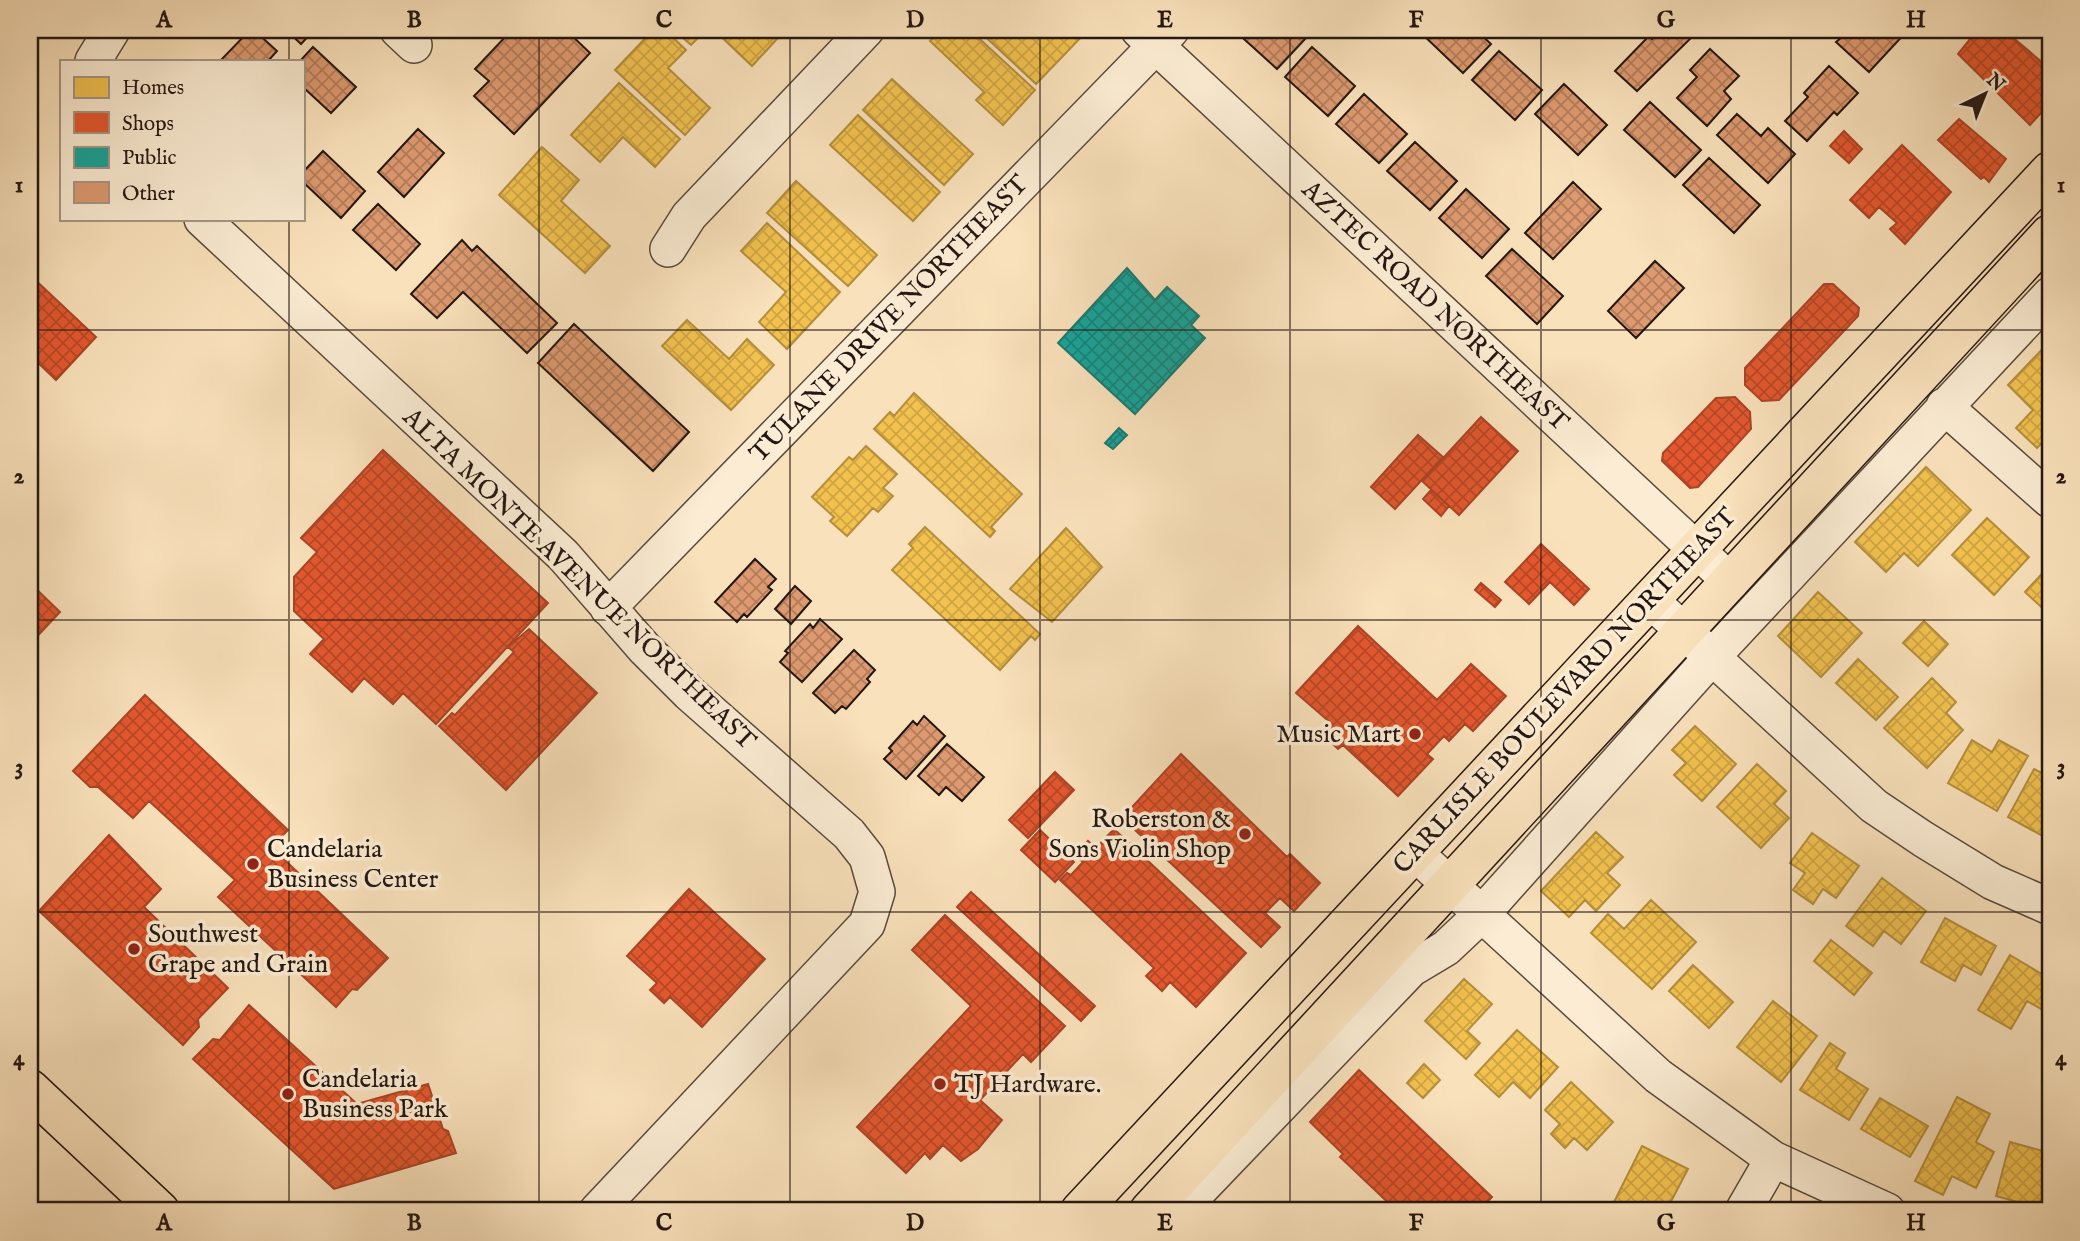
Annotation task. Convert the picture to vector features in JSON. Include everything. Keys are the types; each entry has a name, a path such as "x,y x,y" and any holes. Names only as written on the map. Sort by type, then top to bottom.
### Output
{"main road":[{"name":"CARLISLE BOULEVARD NORTHEAST","path":"1080,1211 2050,171"},
{"name":"CARLISLE BOULEVARD NORTHEAST","path":"1149,1211 1448,885 1698,646 1731,582 2050,234"},
{"path":"30,1089 160,1211"}],"street":[{"path":"94,60 112,30"},
{"path":"668,249 689,216 866,30"},
{"name":"AZTEC ROAD NORTHEAST","path":"1156,35 1731,582"},
{"name":"TULANE DRIVE NORTHEAST","path":"608,608 1156,35"},
{"name":"ALTA MONTE AVENUE NORTHEAST","path":"203,220 563,555 608,608 689,693 849,834 867,857 877,892 867,924 597,1211"},
{"path":"1179,1211 1411,969 1446,948 1480,916 1698,646 1944,406 2050,295"},
{"path":"1944,406 2050,500"},
{"path":"1650,600 1874,806 1993,882 2050,907"},
{"path":"1414,852 1480,916 1658,1076 1773,1158 1886,1211"},
{"path":"1743,1211 1773,1158"}],"building: Homes":[{"path":"653,30 665,30 686,50 668,68 710,108 685,135 615,70"},
{"path":"674,30 706,30 691,45"},
{"path":"714,30 767,30 777,39 752,66"},
{"path":"940,30 970,30 1035,90 1003,125 976,100 984,92 930,41"},
{"path":"978,30 1034,32 1087,31 1036,84"},
{"path":"892,79 973,154 944,185 863,110"},
{"path":"619,83 680,139 655,167 623,137 600,162 571,135"},
{"path":"858,115 940,192 913,221 830,145"},
{"path":"542,147 579,180 561,201 610,246 585,273 499,195"},
{"path":"796,181 877,255 848,286 767,213"},
{"path":"767,223 840,292 787,349 759,322 786,292 741,251"},
{"path":"687,320 729,359 747,339 774,365 731,410 662,346"},
{"path":"2050,341 2050,434 2037,448 2016,428 2033,410 2008,385"},
{"path":"914,393 1022,494 991,527 995,531 990,537 874,429 890,412 894,416"},
{"path":"866,446 897,474 883,488 893,496 878,512 873,508 847,536 830,521 834,517 812,497 849,457 853,460"},
{"path":"1926,467 1971,510 1918,566 1904,553 1886,572 1855,542"},
{"path":"1987,518 2029,557 1994,595 1952,555"},
{"path":"925,527 1040,634 1035,640 1031,636 1000,670 892,570 913,548 909,544"},
{"path":"1066,528 1102,567 1052,622 1010,589"},
{"path":"2050,567 2050,615 2025,592"},
{"path":"1818,592 1862,633 1821,677 1778,636"},
{"path":"1924,621 1948,644 1928,666 1903,643"},
{"path":"1858,659 1898,697 1876,720 1836,683"},
{"path":"1932,678 1956,702 1946,713 1963,730 1927,768 1884,728"},
{"path":"1695,726 1736,764 1702,801 1674,775 1686,763 1672,750"},
{"path":"1972,740 1992,752 1999,740 2028,756 1997,811 1948,783"},
{"path":"1757,764 1786,791 1774,804 1789,818 1761,848 1717,807"},
{"path":"2034,769 2050,777 2050,840 2008,817"},
{"path":"1596,832 1623,857 1607,873 1620,885 1596,911 1585,900 1569,917 1541,891"},
{"path":"1812,833 1859,866 1836,898 1823,889 1813,904 1793,890 1805,873 1790,863"},
{"path":"1882,878 1926,911 1901,944 1884,931 1873,946 1846,926"},
{"path":"1651,900 1696,942 1652,989 1591,933 1608,914 1624,929"},
{"path":"1945,918 1996,946 1981,975 1963,965 1955,981 1921,962"},
{"path":"1831,940 1872,973 1854,995 1814,961"},
{"path":"2010,955 2050,979 2050,994 2041,1009 2027,1001 2011,1029 1978,1010"},
{"path":"1693,965 1733,1002 1709,1028 1669,991"},
{"path":"1464,979 1492,1004 1467,1031 1480,1043 1466,1059 1425,1021"},
{"path":"1773,1001 1817,1036 1781,1082 1737,1047"},
{"path":"1517,1030 1558,1067 1530,1098 1513,1082 1499,1097 1475,1075"},
{"path":"1830,1043 1845,1053 1836,1069 1868,1089 1849,1120 1800,1090"},
{"path":"1424,1064 1440,1080 1423,1098 1407,1083"},
{"path":"1571,1082 1613,1122 1587,1150 1574,1138 1565,1148 1551,1134 1560,1124 1545,1110"},
{"path":"1957,1097 1990,1114 1976,1142 1994,1152 1976,1188 1952,1176 1943,1195 1915,1181"},
{"path":"1880,1098 1928,1126 1910,1157 1861,1129"},
{"path":"2010,1142 2050,1153 2050,1211 1996,1196"},
{"path":"1642,1146 1688,1169 1666,1211 1617,1211 1611,1208"}],"building: Shops":[{"path":"1971,30 2004,30 2050,69 2050,103 2030,125 1958,54 1974,33"},
{"path":"1959,119 2006,159 1989,182 1984,177 1981,179 1938,140"},
{"path":"1844,131 1862,149 1849,163 1830,146"},
{"path":"1902,145 1951,192 1905,244 1890,229 1897,223 1879,207 1869,218 1850,200"},
{"path":"30,275 96,337 56,380 30,355"},
{"path":"1824,284 1833,284 1859,308 1858,316 1779,400 1762,401 1745,385 1745,368"},
{"path":"1735,397 1750,412 1751,429 1698,487 1690,488 1662,461 1663,453 1716,398"},
{"path":"1481,417 1518,451 1459,515 1422,481"},
{"path":"1418,435 1443,457 1395,509 1371,487"},
{"path":"383,450 548,603 436,724 403,693 393,704 364,678 352,692 310,654 324,639 294,611 294,577 317,552 301,538"},
{"path":"1431,490 1449,506 1441,516 1423,499"},
{"path":"1541,544 1589,589 1574,605 1550,582 1529,604 1505,582"},
{"path":"30,583 60,612 30,644"},
{"path":"1481,583 1501,600 1495,607 1475,590"},
{"path":"1358,626 1437,700 1471,664 1506,696 1473,731 1465,724 1449,741 1444,736 1427,754 1433,759 1398,796 1343,745 1338,749 1323,735 1332,724 1296,693"},
{"path":"529,629 597,693 506,790 439,726 452,713 455,715 514,652 508,647"},
{"name":"Candelaria Business Center","path":"145,695 288,830 271,847 388,958 357,990 352,989 336,1007 218,897 235,880 149,801 133,818 98,787 90,787 73,771"},
{"path":"1181,754 1287,857 1290,854 1320,883 1294,911 1280,898 1265,913 1280,927 1261,947 1122,818"},
{"path":"1055,772 1074,790 1028,838 1009,820"},
{"path":"1114,829 1246,953 1196,1007 1170,982 1162,991 1146,976 1154,968 1060,880 1067,873 1071,875 1083,862 1075,855 1088,841 1096,848"},
{"path":"1040,830 1074,862 1055,882 1021,850"},
{"name":"Southwest Grape and Grain","path":"109,835 161,889 144,907 228,988 198,1019 199,1027 183,1045 39,911"},
{"path":"689,889 765,959 702,1027 670,997 664,1003 650,990 657,983 627,956"},
{"path":"971,892 1095,1006 1081,1021 957,907"},
{"path":"945,915 1065,1026 1031,1062 1023,1054 980,1100 1002,1120 978,1149 961,1161 943,1145 930,1159 925,1153 906,1173 857,1127 971,1006 912,950"},
{"name":"Candelaria Business Park","path":"249,1005 357,1104 428,1084 443,1129 448,1131 456,1153 334,1189 193,1059 213,1039 220,1040"},
{"path":"1359,1070 1492,1197 1478,1211 1397,1211 1340,1157 1343,1154 1310,1122"}],"building: Public":[{"path":"1127,268 1155,300 1167,287 1199,316 1191,325 1205,338 1135,414 1058,343"},
{"path":"1119,428 1127,435 1113,449 1105,443"}],"building: Other":[{"path":"250,30 254,30 277,51 269,60 221,60"},
{"path":"286,30 314,30 301,44"},
{"path":"504,30 566,30 590,53 514,134 474,96 489,81 475,69 508,34"},
{"path":"1234,30 1294,30 1305,39 1277,69"},
{"path":"1424,30 1476,30 1491,44 1463,73 1421,33"},
{"path":"1660,30 1691,30 1695,34 1637,91 1615,71 1649,36 1652,39"},
{"path":"1846,30 1908,30 1869,72 1836,42 1847,33"},
{"path":"313,47 356,87 331,113 304,88 304,60 301,60"},
{"path":"1312,47 1355,86 1328,116 1285,77"},
{"path":"1710,49 1739,76 1724,91 1731,99 1707,126 1677,98 1697,77 1690,70"},
{"path":"1499,51 1542,90 1515,120 1472,80"},
{"path":"1829,66 1858,93 1837,115 1834,112 1807,141 1785,121 1808,97 1804,93"},
{"path":"1564,84 1607,125 1578,155 1535,114"},
{"path":"1364,94 1407,134 1379,163 1336,124"},
{"path":"1650,102 1701,150 1675,177 1624,130"},
{"path":"1737,114 1761,136 1768,128 1795,154 1768,183 1717,135"},
{"path":"418,129 444,153 404,197 378,172"},
{"path":"1415,142 1457,181 1430,210 1387,171"},
{"path":"323,151 365,191 341,218 304,183 304,171"},
{"path":"1709,158 1760,205 1734,233 1683,185"},
{"path":"1573,182 1601,209 1553,259 1525,233"},
{"path":"1466,189 1509,229 1482,258 1439,218"},
{"path":"378,204 420,244 396,270 353,230"},
{"path":"462,240 472,251 477,246 557,323 527,353 463,292 437,318 411,294"},
{"path":"1512,249 1563,296 1537,324 1486,276"},
{"path":"1655,261 1684,288 1636,338 1608,311"},
{"path":"574,324 689,432 653,471 538,363"},
{"path":"755,559 776,579 768,587 772,590 747,617 744,614 737,622 715,602"},
{"path":"795,586 811,601 791,624 775,609"},
{"path":"820,619 842,639 802,682 780,662 788,653 785,651 810,624 813,628"},
{"path":"854,650 875,670 867,679 870,682 846,709 842,706 835,713 813,693"},
{"path":"924,716 945,736 906,779 884,759 892,751 889,748 913,721 917,725"},
{"path":"947,744 984,777 962,801 946,787 939,795 918,776"}],"place":[{"name":"Music Mart","path":"1415,734"},
{"name":"Roberston & Sons Violin Shop","path":"1245,834"},
{"name":"Candelaria Business Center","path":"253,864"},
{"name":"Southwest Grape and Grain","path":"134,949"},
{"name":"TJ Hardware.","path":"940,1084"},
{"name":"Candelaria Business Park","path":"288,1094"}]}
